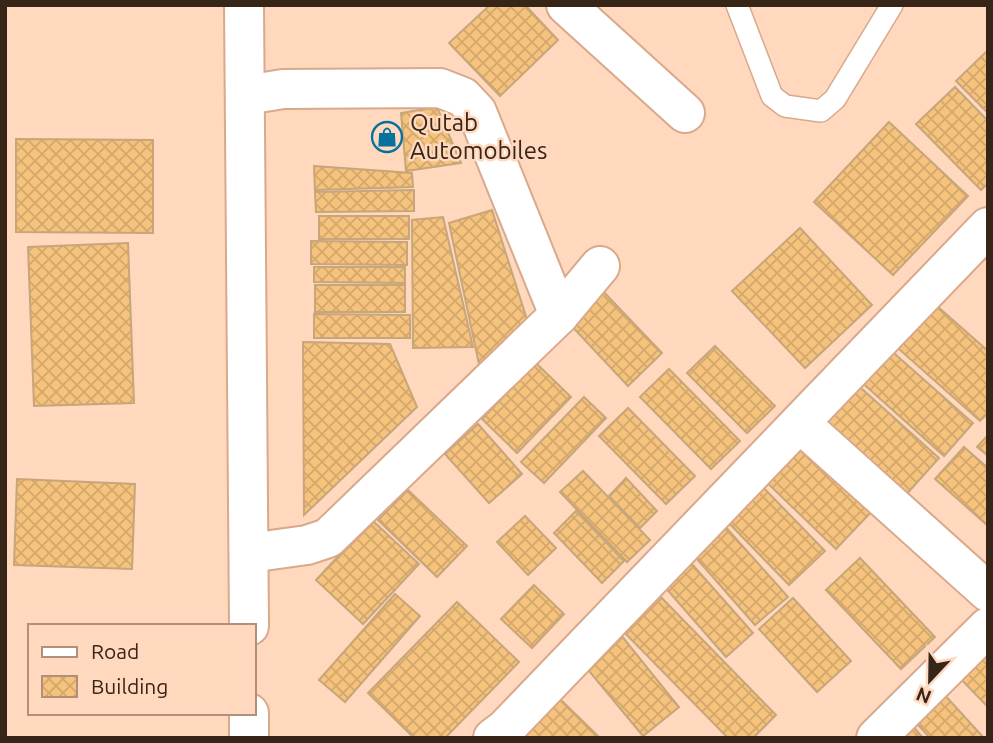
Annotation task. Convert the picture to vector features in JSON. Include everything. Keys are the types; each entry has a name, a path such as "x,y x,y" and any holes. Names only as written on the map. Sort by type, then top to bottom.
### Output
{"street":[{"path":"244,5 247,95 249,624"},
{"path":"566,5 685,113"},
{"path":"247,95 283,89 440,88 463,97 477,112 559,315"},
{"path":"493,738 505,729 801,424 988,227"},
{"path":"249,552 307,545 328,538 559,315 600,266"},
{"path":"801,424 988,592"},
{"path":"876,738 988,627"},
{"path":"249,715 249,738"}],"lane":[{"path":"737,5 772,96 778,104 821,111 835,99 892,5"}],"building":[{"path":"490,5 525,5 558,40 500,96 449,43"},
{"path":"988,50 988,113 956,81"},
{"path":"955,87 988,121 988,183 981,190 916,124"},
{"path":"437,107 461,163 406,171 401,113"},
{"path":"889,122 968,196 893,275 814,202"},
{"path":"16,139 153,140 153,233 16,232"},
{"path":"314,166 412,173 413,187 315,190"},
{"path":"414,190 414,211 316,212 315,192"},
{"path":"492,210 530,329 480,369 449,223"},
{"path":"319,216 409,216 409,239 319,239"},
{"path":"443,217 473,347 413,348 412,220"},
{"path":"800,228 872,305 805,368 732,291"},
{"path":"311,241 407,242 407,265 311,264"},
{"path":"128,243 134,403 34,406 28,247"},
{"path":"314,267 405,267 405,283 314,282"},
{"path":"315,285 405,285 405,312 315,312"},
{"path":"599,287 662,353 628,386 565,319"},
{"path":"929,299 988,351 988,413 980,421 891,342"},
{"path":"314,314 410,315 410,338 314,338"},
{"path":"303,342 390,344 417,407 304,515"},
{"path":"715,346 775,406 747,433 687,373"},
{"path":"887,347 973,423 944,456 858,379"},
{"path":"536,363 571,397 517,453 482,419"},
{"path":"669,369 740,441 711,469 640,397"},
{"path":"852,380 939,458 903,498 817,420"},
{"path":"584,397 606,418 544,483 521,462"},
{"path":"628,408 695,476 666,504 599,436"},
{"path":"478,424 522,474 489,503 445,454"},
{"path":"796,435 874,509 836,549 759,475"},
{"path":"988,435 988,456 977,447"},
{"path":"964,447 988,468 988,526 935,479"},
{"path":"583,471 650,540 627,562 560,492"},
{"path":"626,478 657,511 640,528 609,496"},
{"path":"17,479 135,484 132,569 14,565"},
{"path":"757,481 825,551 789,585 721,515"},
{"path":"408,490 467,546 437,577 378,520"},
{"path":"576,511 624,561 602,583 554,533"},
{"path":"525,516 556,548 528,575 497,542"},
{"path":"372,520 419,564 363,624 316,580"},
{"path":"722,523 788,597 755,625 690,551"},
{"path":"860,558 935,637 901,669 826,590"},
{"path":"691,563 753,633 726,657 664,586"},
{"path":"534,585 564,614 532,648 501,619"},
{"path":"655,591 776,715 753,738 728,738 619,627"},
{"path":"395,594 420,616 345,702 319,680"},
{"path":"793,598 851,661 817,692 759,629"},
{"path":"457,602 519,662 445,738 414,738 368,693"},
{"path":"616,629 679,707 643,736 579,659"},
{"path":"988,634 988,707 951,669"},
{"path":"941,691 984,738 930,738 912,718"},
{"path":"559,698 598,736 520,738"},
{"path":"911,724 923,738 896,738"}],"place":[{"name":"Qutab Automobiles","path":"387,137"}]}
